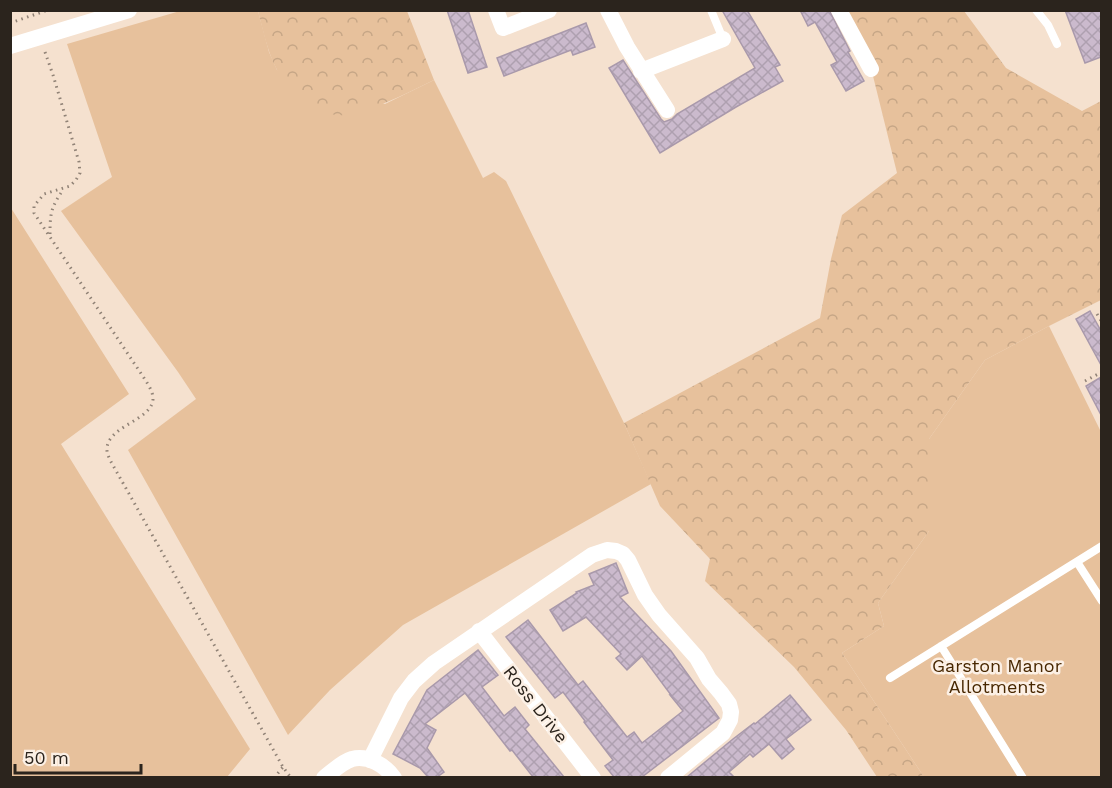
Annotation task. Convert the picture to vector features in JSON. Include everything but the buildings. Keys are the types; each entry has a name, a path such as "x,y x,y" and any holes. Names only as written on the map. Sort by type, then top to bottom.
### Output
{"street":[{"path":"10,46 129,10"},
{"path":"496,10 502,28 549,10"},
{"path":"608,10 641,71 667,110"},
{"path":"839,10 872,69"},
{"path":"641,71 723,39"},
{"path":"370,760 401,698 414,681 434,663 592,555 607,550 623,554 628,560 645,595 659,615 697,658 709,679 729,704 730,720 723,733 668,777"},
{"name":"Ross Drive","path":"478,631 593,777"},
{"path":"324,777 352,759 379,763 394,777"}],"lane":[{"path":"711,10 723,39"},
{"path":"1036,10 1048,25 1057,44"},
{"path":"890,678 1101,546"},
{"path":"1077,562 1101,601"},
{"path":"941,646 1023,777"}],"path":[{"path":"10,23 46,11"},
{"path":"52,34 57,43 44,49 79,162 80,173 70,186 44,194 34,206 34,213 152,391 153,399 147,411 119,430 109,442 107,451 283,767 291,777"},
{"path":"50,236 50,214 63,189"},
{"path":"1097,314 1101,322"},
{"path":"1085,381 1101,372"},
{"path":"274,777 283,767"}],"green space":[{"path":"180,11 258,11 269,52 277,70 385,104 434,80 483,178 494,172 506,181 624,423 651,484 403,625 330,690 288,735 128,450 196,399 61,211 112,177 67,44"},
{"path":"258,11 407,11 434,80 390,101 362,111 348,115 324,112 304,101 281,76 270,54"},
{"path":"842,11 964,11 1006,68 1082,111 1101,101 1101,300 985,360 929,439 929,531 878,603 884,626 842,653 924,777 877,777 846,730 794,667 705,581 710,559 660,506 624,423 820,318 842,215 897,173 873,76"},
{"path":"11,208 129,394 61,444 250,749 227,777 11,777"},
{"name":"Garston Manor Allotments","path":"1049,326 1101,432 1101,777 924,777 842,653 884,626 878,603 929,531 929,439 985,360"}]}
